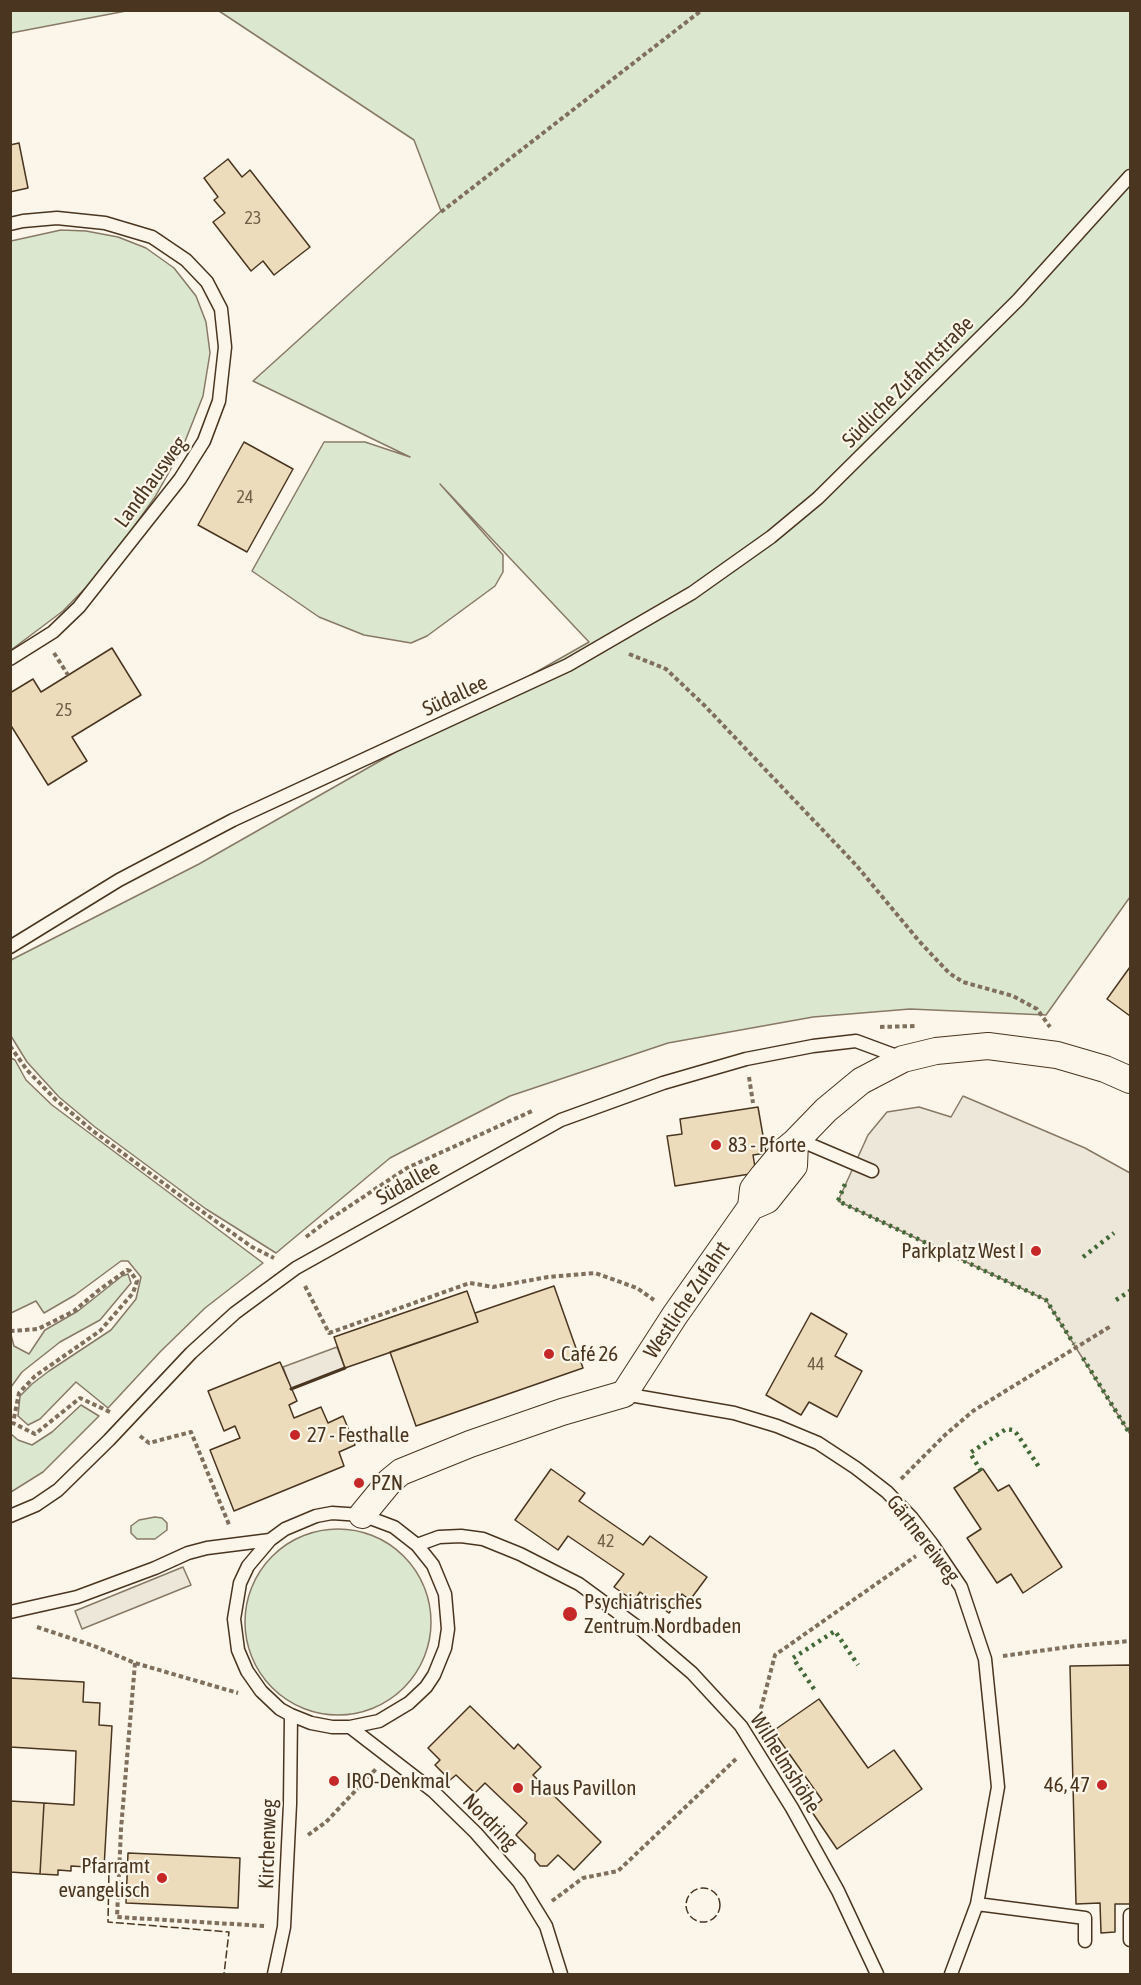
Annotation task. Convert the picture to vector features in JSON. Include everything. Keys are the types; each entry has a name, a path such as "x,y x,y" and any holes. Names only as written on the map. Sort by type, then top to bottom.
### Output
{"street":[{"name":"Westliche Zufahrt","path":"624,1394 751,1207 753,1189 784,1151 826,1110 861,1082 903,1059 936,1051 988,1046 1057,1055 1131,1080"},
{"name":"Gärtnereiweg","path":"362,1515 390,1481 401,1472 470,1444 552,1415 624,1394"}],"lane":[{"name":"Südliche Zufahrtstraße","path":"692,593 771,537 818,498 1018,300 1131,176"},
{"name":"Landhausweg","path":"10,224 57,219 105,223 152,237 186,260 207,282 221,309 225,347 219,401 204,441 180,479 79,606 53,632 10,659"},
{"name":"Südallee","path":"13,944 119,880 234,820 568,665 692,593"},
{"name":"Südallee","path":"10,1516 36,1505 58,1490 124,1424 178,1365 235,1313 296,1268 561,1120 663,1083 746,1059 813,1046 856,1041 903,1059"},
{"path":"796,1140 872,1171"},
{"name":"Gärtnereiweg","path":"624,1394 734,1413 777,1426 818,1443 887,1492 912,1518 961,1587 985,1659 998,1787 977,1904 951,1974"},
{"path":"340,1513 362,1515 394,1527 417,1545 433,1565 445,1594 448,1629 441,1660 426,1687 409,1703 379,1721 350,1727 320,1725 280,1709 261,1691 247,1671 238,1650 234,1618 240,1583 258,1553 285,1529 316,1516 340,1513"},
{"name":"Wilhelmshöhe","path":"417,1545 439,1537 461,1536 483,1539 520,1554 579,1584 643,1631 692,1673 741,1726 792,1808 838,1891 878,1974"},
{"path":"10,1612 77,1597 188,1553 207,1548 270,1540"},
{"name":"Kirchenweg","path":"274,1974 284,1927 291,1715"},
{"name":"Nordring","path":"350,1727 433,1791 476,1833 519,1881 546,1926 561,1974"},
{"path":"977,1904 1085,1918 1085,1941"},
{"path":"1130,1940 1131,1915"}],"path":[{"path":"441,212 702,10"},
{"path":"602,645 666,669 705,706 856,865 919,941 949,973 963,982 1013,996 1038,1009 1050,1026 1057,1055"},
{"path":"871,1027 918,1026"},
{"path":"10,1046 27,1070 56,1100 93,1131 186,1200 252,1247 277,1260 268,1266"},
{"path":"750,1082 753,1103"},
{"path":"302,1240 407,1168 534,1110"},
{"path":"296,1268 329,1333 470,1283 493,1287 548,1277 595,1273 637,1288 675,1316"},
{"path":"10,1331 38,1329 75,1311 99,1290 127,1270 130,1271 136,1281 133,1293 100,1330 35,1376 20,1393 13,1423 34,1434 80,1398 110,1412"},
{"path":"887,1492 945,1435 973,1412 1111,1326"},
{"path":"102,1419 118,1403"},
{"path":"124,1424 149,1443 191,1432 237,1544"},
{"path":"537,1912 583,1878 618,1871 752,1744 775,1655 932,1544"},
{"path":"32,1626 94,1646 135,1663 228,1692 242,1694 261,1691"},
{"path":"985,1659 1130,1640"},
{"path":"135,1663 121,1829 117,1917 284,1927"},
{"path":"287,1849 326,1822 388,1755"}],"green space":[{"path":"11,10 126,10 126,11 11,33"},
{"path":"219,11 1130,11 1130,897 1046,1015 910,1009 813,1017 668,1043 510,1096 390,1158 276,1253 206,1209 95,1127 59,1097 27,1062 11,1036 11,960 199,864 589,642 440,484 503,555 503,572 495,586 427,636 411,643 364,635 319,617 252,571 324,442 365,442 410,457 253,381 441,211 414,140"},
{"path":"61,230 86,231 118,237 146,248 174,268 196,296 206,322 210,353 203,396 182,449 155,497 103,570 63,611 11,650 11,241"},
{"path":"11,1058 15,1060 26,1080 52,1105 263,1263 205,1308 108,1408 76,1382 40,1419 28,1425 18,1416 20,1396 49,1371 111,1330 136,1299 141,1277 128,1261 121,1261 75,1295 44,1313 36,1301 11,1313"},
{"path":"128,1274 131,1283 100,1320 60,1342 22,1372 11,1387 11,1335 14,1346 29,1354 45,1330 78,1311 122,1276"},
{"path":"81,1405 99,1416 43,1472 11,1492 11,1434 18,1440 32,1445 52,1432"},
{"path":"162,1518 167,1523 167,1530 155,1539 137,1539 131,1533 131,1526 139,1520"},
{"path":"338,1529 373,1536 404,1556 424,1587 431,1622 424,1657 404,1688 373,1708 338,1715 303,1708 272,1688 252,1657 245,1622 252,1587 272,1556 303,1536"}],"shaded area":[{"name":"Parkplatz West I","path":"963,1096 1085,1148 1130,1173 1130,1434 1046,1300 838,1201 868,1135 887,1112 919,1107 951,1117"},
{"path":"337,1347 345,1368 291,1389 283,1367"},
{"path":"183,1567 191,1585 82,1629 75,1611"}],"building":[{"path":"19,143 28,188 10,192 10,145"},
{"path":"228,159 242,177 250,170 310,247 274,275 263,261 251,271 213,222 225,213 214,200 218,197 204,178"},
{"path":"244,442 293,469 247,552 198,525"},
{"path":"112,648 141,695 72,737 87,761 48,785 10,724 10,693 33,679 41,692"},
{"path":"1130,967 1130,1016 1107,999"},
{"name":"83 - Pforte","path":"758,1107 766,1153 753,1155 756,1173 675,1186 667,1136 682,1134 680,1119"},
{"path":"554,1286 583,1368 416,1426 390,1352 478,1322 475,1313"},
{"path":"467,1291 478,1322 345,1368 334,1337"},
{"path":"811,1313 847,1334 835,1356 862,1371 837,1417 809,1402 801,1415 766,1395"},
{"name":"27 - Festhalle","path":"280,1362 297,1401 289,1405 294,1418 321,1407 328,1423 343,1416 355,1445 339,1452 344,1466 234,1511 210,1450 240,1438 235,1426 224,1431 208,1391"},
{"path":"551,1469 585,1493 579,1501 643,1545 650,1536 707,1577 690,1600 682,1594 669,1613 640,1592 634,1601 614,1587 624,1574 568,1536 558,1550 515,1520"},
{"path":"983,1469 998,1491 1009,1485 1062,1567 1023,1593 1011,1574 997,1583 967,1538 981,1529 954,1488"},
{"name":"46, 47","path":"1130,1665 1130,1904 1115,1904 1115,1932 1101,1933 1100,1903 1076,1904 1070,1666"},
{"path":"10,1678 84,1682 83,1702 100,1703 99,1725 112,1726 104,1868 71,1866 71,1871 58,1870 58,1875 40,1874 44,1803 74,1805 76,1751 10,1747"},
{"path":"819,1699 868,1768 894,1750 922,1789 837,1849 810,1809 822,1800 773,1731"},
{"name":"Haus Pavillon","path":"470,1706 514,1749 518,1744 541,1767 533,1775 601,1842 574,1870 558,1855 547,1866 540,1866 535,1860 535,1854 516,1835 527,1823 485,1783 475,1793 456,1775 450,1780 435,1765 440,1760 428,1748"},
{"path":"10,1801 44,1803 40,1874 10,1872"},
{"path":"128,1853 240,1858 238,1908 126,1903"}],"hedge":[{"path":"845,1184 838,1201 1046,1300 1074,1344"},
{"path":"1083,1257 1114,1233"},
{"path":"1116,1300 1130,1291"},
{"path":"1083,1358 1130,1434"},
{"path":"981,1471 970,1453 1006,1429 1013,1430 1017,1434 1039,1467"},
{"path":"814,1689 793,1658 835,1631 858,1665"}],"fence":[{"path":"104,1868 109,1869 108,1922 229,1932 224,1974"},
{"path":"703,1888 715,1893 720,1905 715,1917 703,1922 691,1917 686,1905 691,1893 703,1888"}],"wall":[{"path":"291,1389 345,1368"}],"place":[{"name":"83 - Pforte","path":"716,1145"},
{"name":"Parkplatz West I","path":"1036,1251"},
{"name":"Café 26","path":"549,1354"},
{"name":"27 - Festhalle","path":"295,1435"},
{"name":"PZN","path":"359,1483"},
{"name":"Psychiatrisches Zentrum Nordbaden","path":"570,1614"},
{"name":"IRO-Denkmal","path":"334,1781"},
{"name":"46, 47","path":"1102,1785"},
{"name":"Haus Pavillon","path":"518,1788"},
{"name":"Pfarramt evangelisch","path":"162,1878"}]}
